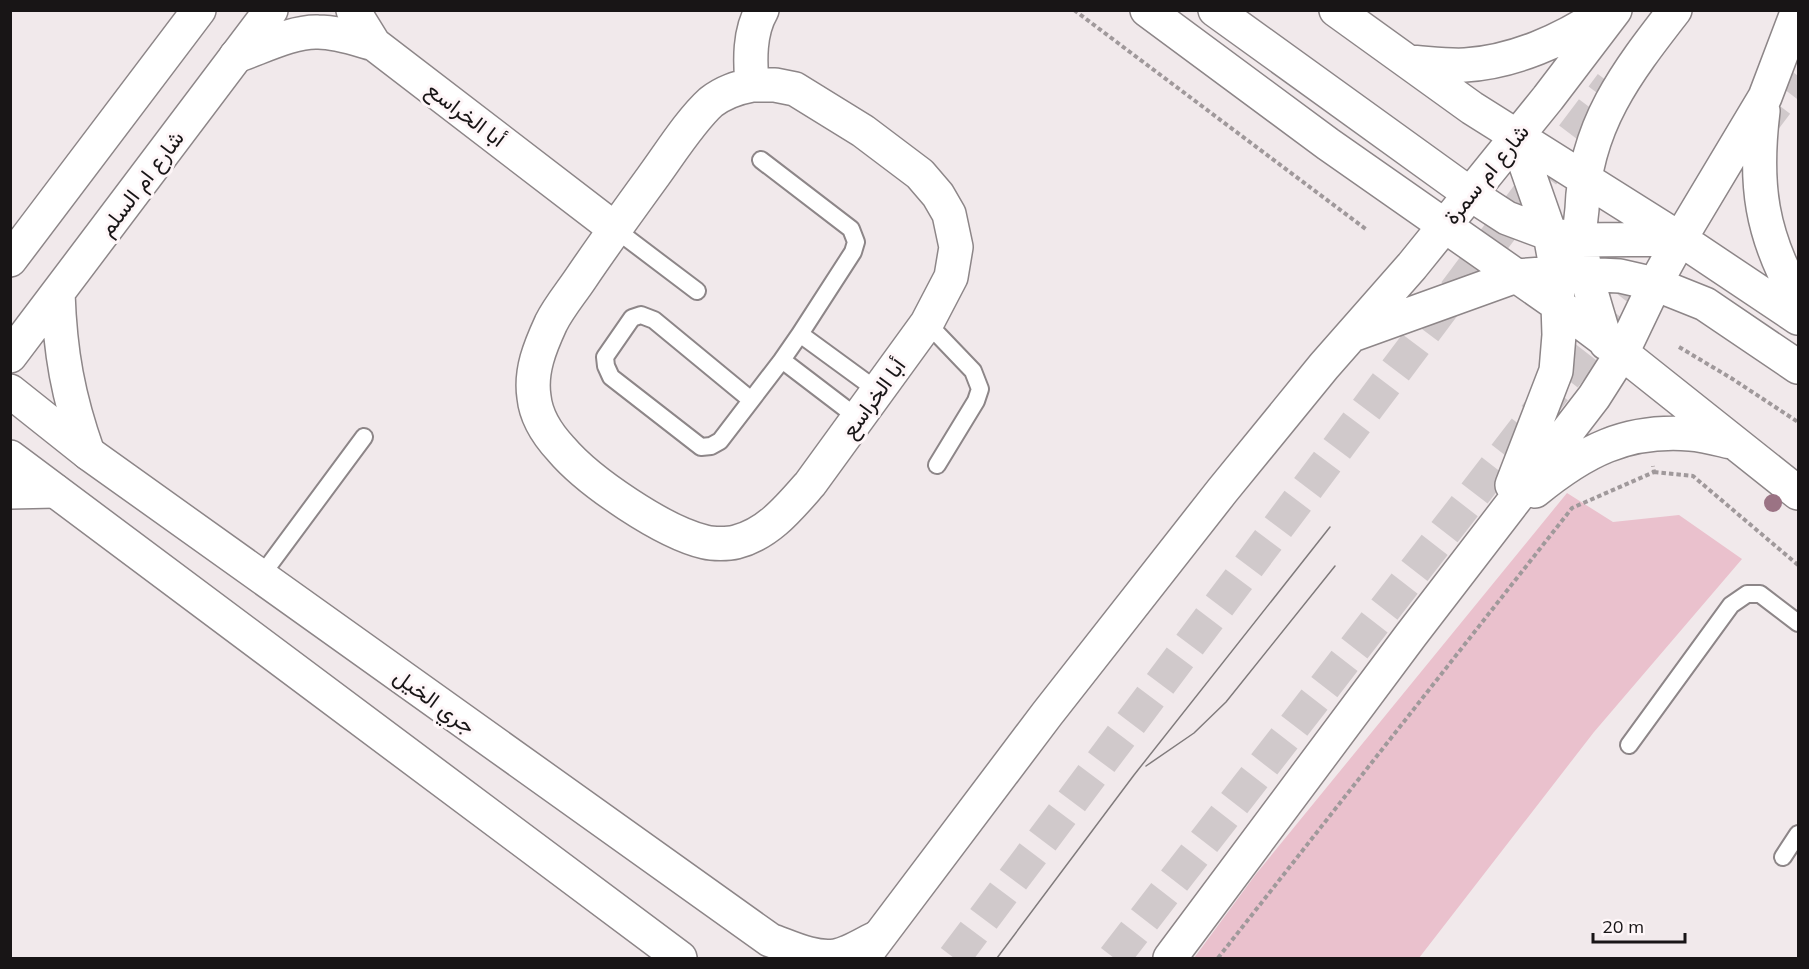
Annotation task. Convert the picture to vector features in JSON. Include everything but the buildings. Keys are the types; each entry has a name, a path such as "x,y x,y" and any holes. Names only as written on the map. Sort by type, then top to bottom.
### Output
{"street":[{"name":"شارع ام السلم","path":"10,356 271,10"},
{"name":"أبا الخراسع","path":"353,10 374,44 615,229"},
{"path":"752,85 752,41 762,10"},
{"path":"1147,10 1444,226 1558,305 1798,493"},
{"path":"1215,10 1470,194 1507,218 1565,237 1680,239"},
{"path":"1336,10 1472,108 1680,239 1798,318"},
{"path":"1409,62 1465,65 1515,56 1574,33 1607,10"},
{"name":"شارع ام سمرة","path":"870,948 1047,714 1215,501 1304,391 1444,226 1614,10"},
{"path":"1565,237 1597,131 1606,111 1625,78 1675,10"},
{"path":"1170,958 1500,518 1594,397 1614,348 1655,284 1765,97 1798,10"},
{"path":"10,260 39,225 192,17"},
{"name":"أبا الخراسع","path":"236,56 297,35 316,32 338,34 374,44"},
{"name":"أبا الخراسع","path":"752,85 775,85 795,89 862,130 920,174 938,195 949,214 956,247 951,277 927,323 810,484 789,508 760,534 734,543 706,542 675,531 636,508 580,468 561,450 538,415 534,398 533,376 536,358 552,321 686,131 710,103 730,89 752,85"},
{"path":"1765,97 1759,146 1760,197 1773,247 1798,299"},
{"path":"1516,137 1565,237 1572,274 1614,348"},
{"path":"10,241 39,225"},
{"path":"1500,518 1556,371 1559,335 1558,305 1572,274"},
{"path":"1353,334 1516,276 1572,274 1620,276 1655,284 1705,304 1798,368"},
{"path":"58,293 59,334 65,375 74,414 88,453"},
{"name":"جري الخيل","path":"10,391 88,453 770,940 807,953 836,956 870,948"},
{"path":"1500,518 1561,470 1589,453 1618,441 1648,434 1692,434 1735,442"},
{"path":"10,457 680,958"},
{"path":"10,492 55,491"}],"lane":[{"path":"751,399 654,320 641,315 632,318 605,357 611,377 701,447 711,446 720,441 800,334 853,252 856,242 851,229 761,160"},
{"path":"615,229 697,291"},
{"path":"927,323 973,370 980,389 976,402 937,465"},
{"path":"800,334 878,391"},
{"path":"782,360 858,418"},
{"path":"261,576 364,437"},
{"path":"1629,745 1731,604 1747,594 1760,594 1798,622"},
{"path":"1783,856 1798,834"}],"path":[{"path":"1074,10 1367,230"},
{"path":"1679,347 1798,422"},
{"path":"1648,434 1654,472"},
{"path":"1218,958 1572,508 1654,472 1694,476 1798,565"}],"shaded area":[{"path":"1567,493 1613,522 1679,515 1742,559 1594,732 1419,958 1194,958 1256,874"}],"tunnel":[{"path":"1757,130 1798,76"},
{"path":"954,958 1611,84"},
{"path":"1114,958 1655,261"}],"tram line":[{"path":"997,958 1134,775 1330,527"},
{"path":"1146,766 1194,733 1226,702 1335,566"}]}
